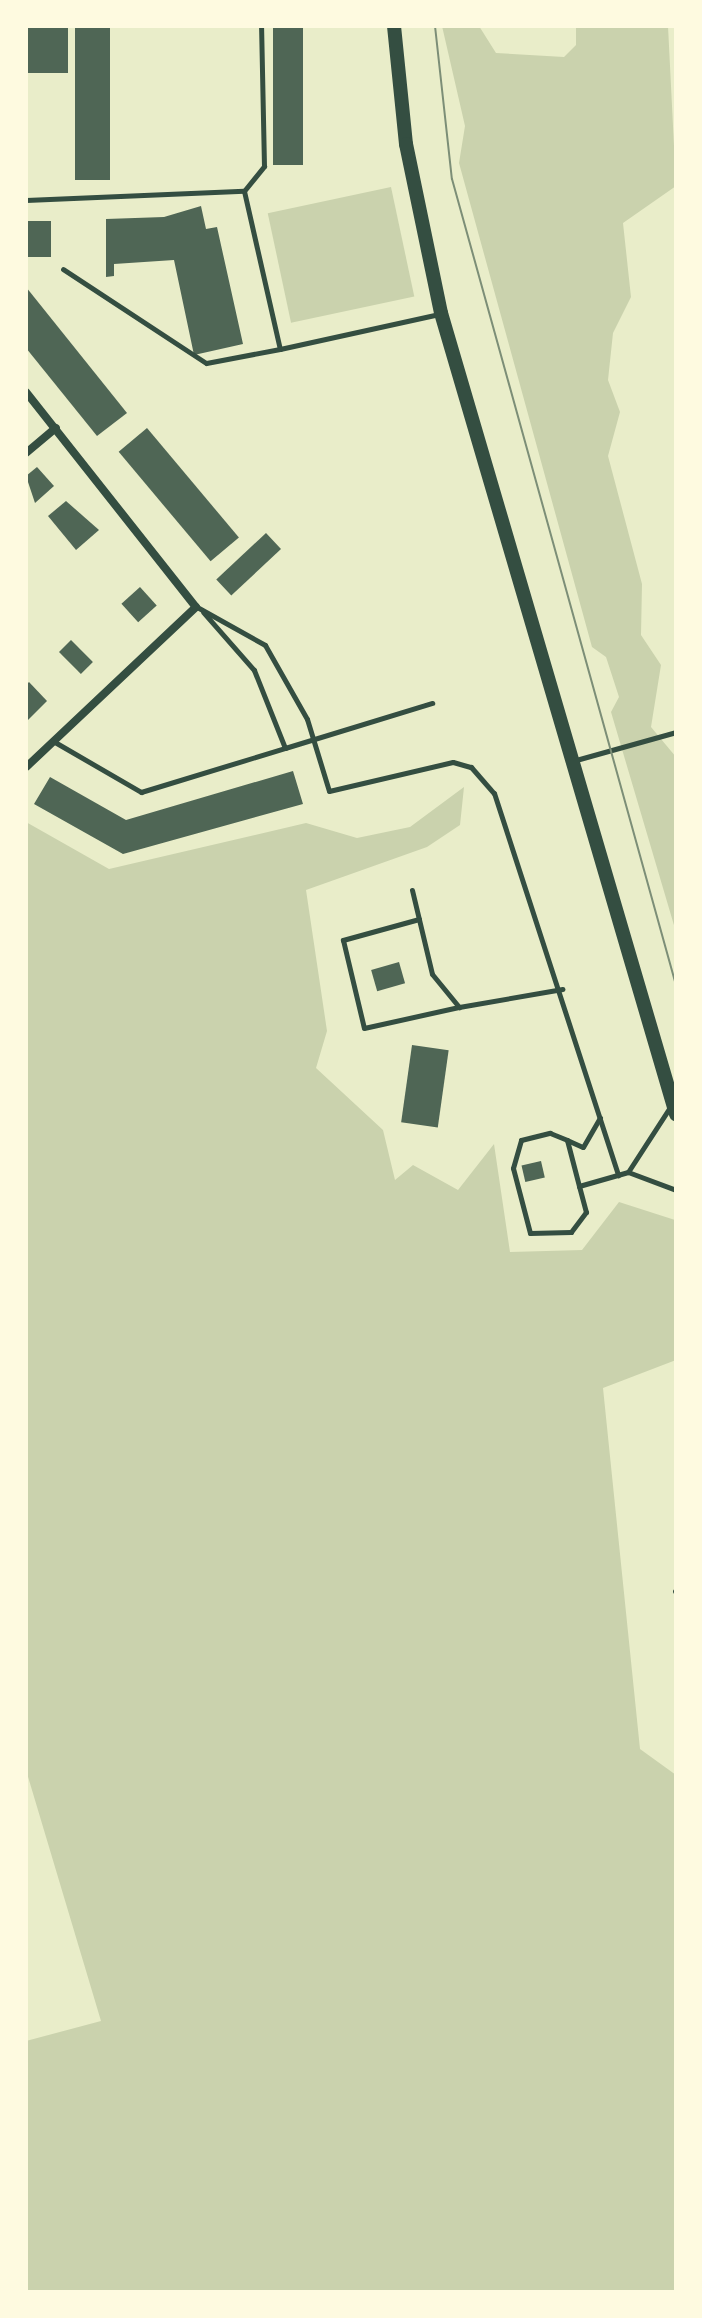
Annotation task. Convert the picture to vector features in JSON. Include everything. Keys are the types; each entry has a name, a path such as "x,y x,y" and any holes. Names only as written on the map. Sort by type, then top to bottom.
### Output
{"main road":[{"path":"394,26 406,144 441,313 567,763 674,1109"}],"street":[{"path":"26,392 196,607 26,767"},
{"path":"26,453 56,428"}],"lane":[{"path":"26,200 244,191 264,166 261,26"},
{"path":"244,191 280,349"},
{"path":"63,269 206,363 441,313"},
{"path":"196,607 265,645 315,739 329,791 453,762 471,767 494,793 562,989 618,1175"},
{"path":"196,607 229,634 254,670 285,748"},
{"path":"53,741 141,792 432,703"},
{"path":"567,763 676,732"},
{"path":"412,890 432,974 459,1007"},
{"path":"419,919 343,940 364,1028 562,989"},
{"path":"579,1186 628,1172 674,1109"},
{"path":"567,1140 586,1212 571,1232 530,1233 513,1168 517,1148 550,1133 567,1140 583,1147 601,1116"},
{"path":"628,1172 676,1190"}],"green space":[{"path":"442,26 479,26 496,53 564,57 576,45 576,26 668,26 676,186 623,223 631,297 613,333 608,380 620,412 608,456 642,584 641,635 661,665 651,727 676,757 676,932 611,712 619,697 606,657 592,647 459,163 465,126"},
{"path":"391,187 414,297 291,323 268,213"},
{"path":"464,787 460,825 427,847 306,890 327,1031 316,1068 383,1130 395,1180 413,1165 458,1190 494,1144 510,1252 582,1250 619,1202 675,1220 676,1360 603,1388 640,1749 676,1775 676,2292 26,2292 26,2041 101,2021 26,1770 26,822 109,869 306,823 357,838 410,827"}],"building":[{"path":"26,26 68,26 68,73 26,73"},
{"path":"75,26 110,26 110,180 75,180"},
{"path":"273,26 303,26 303,165 273,165"},
{"path":"201,206 206,229 217,227 243,344 194,355 174,260 114,264 114,276 106,277 106,219 164,217"},
{"path":"26,221 51,221 51,257 26,257"},
{"path":"26,287 127,413 97,436 26,348"},
{"path":"147,428 239,538 211,561 119,452"},
{"path":"37,467 54,486 35,503 26,476"},
{"path":"66,501 99,530 76,550 48,516"},
{"path":"266,533 281,549 231,595 216,579"},
{"path":"140,587 157,606 138,622 121,604"},
{"path":"71,640 93,662 81,674 59,652"},
{"path":"29,682 47,701 28,720 26,685"},
{"path":"293,771 303,804 123,854 34,804 50,777 126,820"},
{"path":"399,962 405,983 377,991 371,970"},
{"path":"412,1045 449,1050 438,1127 401,1122"},
{"path":"541,1161 545,1178 525,1182 522,1165"}],"tram line":[{"path":"435,26 452,179 676,985"}]}
